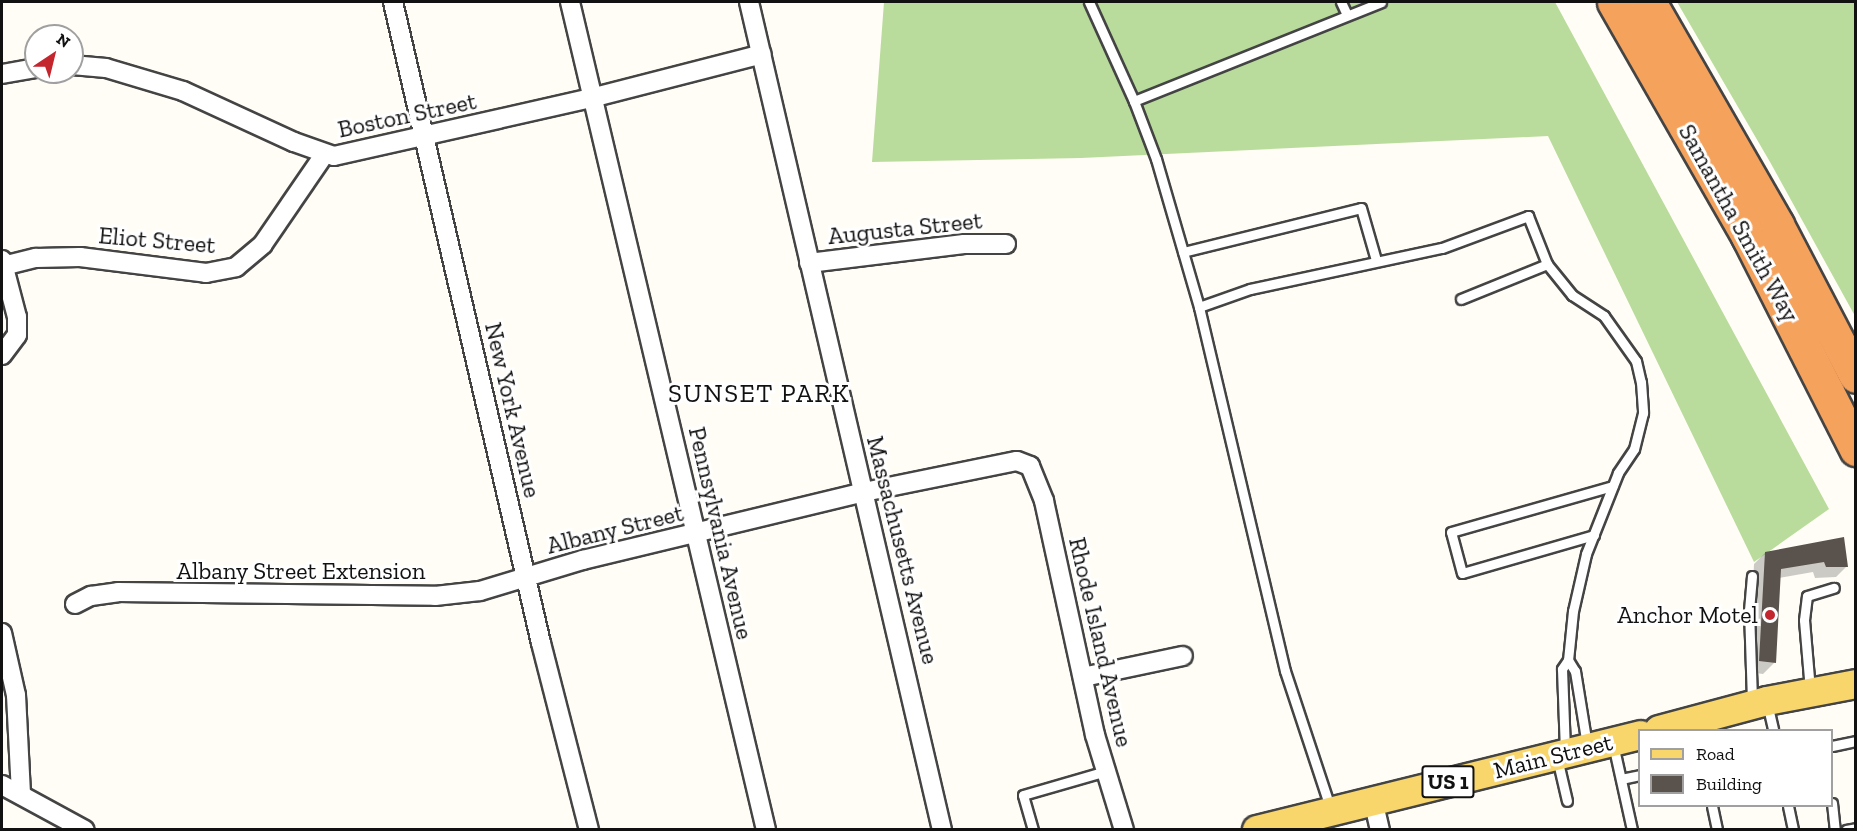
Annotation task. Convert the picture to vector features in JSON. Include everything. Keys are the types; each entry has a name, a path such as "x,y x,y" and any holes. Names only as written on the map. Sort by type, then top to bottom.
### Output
{"highway":[{"name":"Samantha Smith Way","path":"1614,2 1748,236 1856,449"},
{"name":"Samantha Smith Way","path":"1649,2 1777,225 1856,376"}],"main road":[{"path":"1668,729 1694,726 1759,703 1856,684"},
{"name":"Main Street","path":"1257,830 1638,736"}],"street":[{"name":"New York Avenue","path":"393,2 527,576 589,830"},
{"name":"Pennsylvania Avenue","path":"570,2 595,97 766,830"},
{"name":"Massachusetts Avenue","path":"749,2 942,830"},
{"path":"754,21 760,2"},
{"name":"Boston Street","path":"84,66 106,68 183,91 324,155 380,149 762,54"},
{"path":"2,74 24,70"},
{"name":"Eliot Street","path":"2,263 36,258 80,257 206,273 236,267 263,244 324,155"},
{"name":"Augusta Street","path":"809,262 964,244 1006,244"},
{"path":"2,263 17,316 17,335 2,356"},
{"name":"Albany Street","path":"527,576 864,492 1002,462 1030,466"},
{"name":"Rhode Island Avenue","path":"1030,466 1051,530 1083,677 1106,771 1124,830"},
{"name":"Albany Street Extension","path":"75,604 91,596 118,592 435,596 480,591 527,576"},
{"path":"2,633 16,695 21,795"},
{"path":"1083,677 1183,656"},
{"path":"2,786 82,829"},
{"path":"1373,800 1380,830"}],"lane":[{"path":"1089,2 1134,101 1156,159 1199,307 1285,671 1332,810"},
{"path":"1341,2 1347,15"},
{"path":"1134,101 1381,2"},
{"path":"1183,252 1361,208 1376,260"},
{"path":"1199,307 1250,289 1376,260 1442,248 1528,216 1547,264 1572,295 1604,316 1636,361 1642,413 1634,449 1613,486 1593,535 1573,611 1568,660 1562,669 1580,750 1621,779 1632,830"},
{"path":"1461,299 1547,264"},
{"path":"1593,535 1462,573 1451,532 1613,486"},
{"path":"1752,576 1749,610 1759,703 1772,729"},
{"path":"1810,693 1804,621 1807,596 1834,588"},
{"path":"1567,801 1580,750 1575,671 1568,660"},
{"path":"1833,746 1856,741"},
{"path":"1033,830 1023,795 1106,771"},
{"path":"1621,779 1638,776"},
{"path":"1712,807 1717,830"},
{"path":"1788,807 1793,830"},
{"path":"1832,807 1835,830"},
{"path":"1846,830 1856,828"}],"green space":[{"path":"884,2 1555,2 1829,509 1754,562 1548,136 1081,158 872,162"},
{"path":"1677,2 1855,2 1855,316 1770,162"}],"building":[{"name":"Anchor Motel","path":"1844,537 1848,567 1826,567 1824,562 1781,569 1776,663 1759,661 1765,552"}],"place":[{"name":"Anchor Motel","path":"1770,615"}],"district":[{"name":"SUNSET PARK","path":"759,394"}]}
